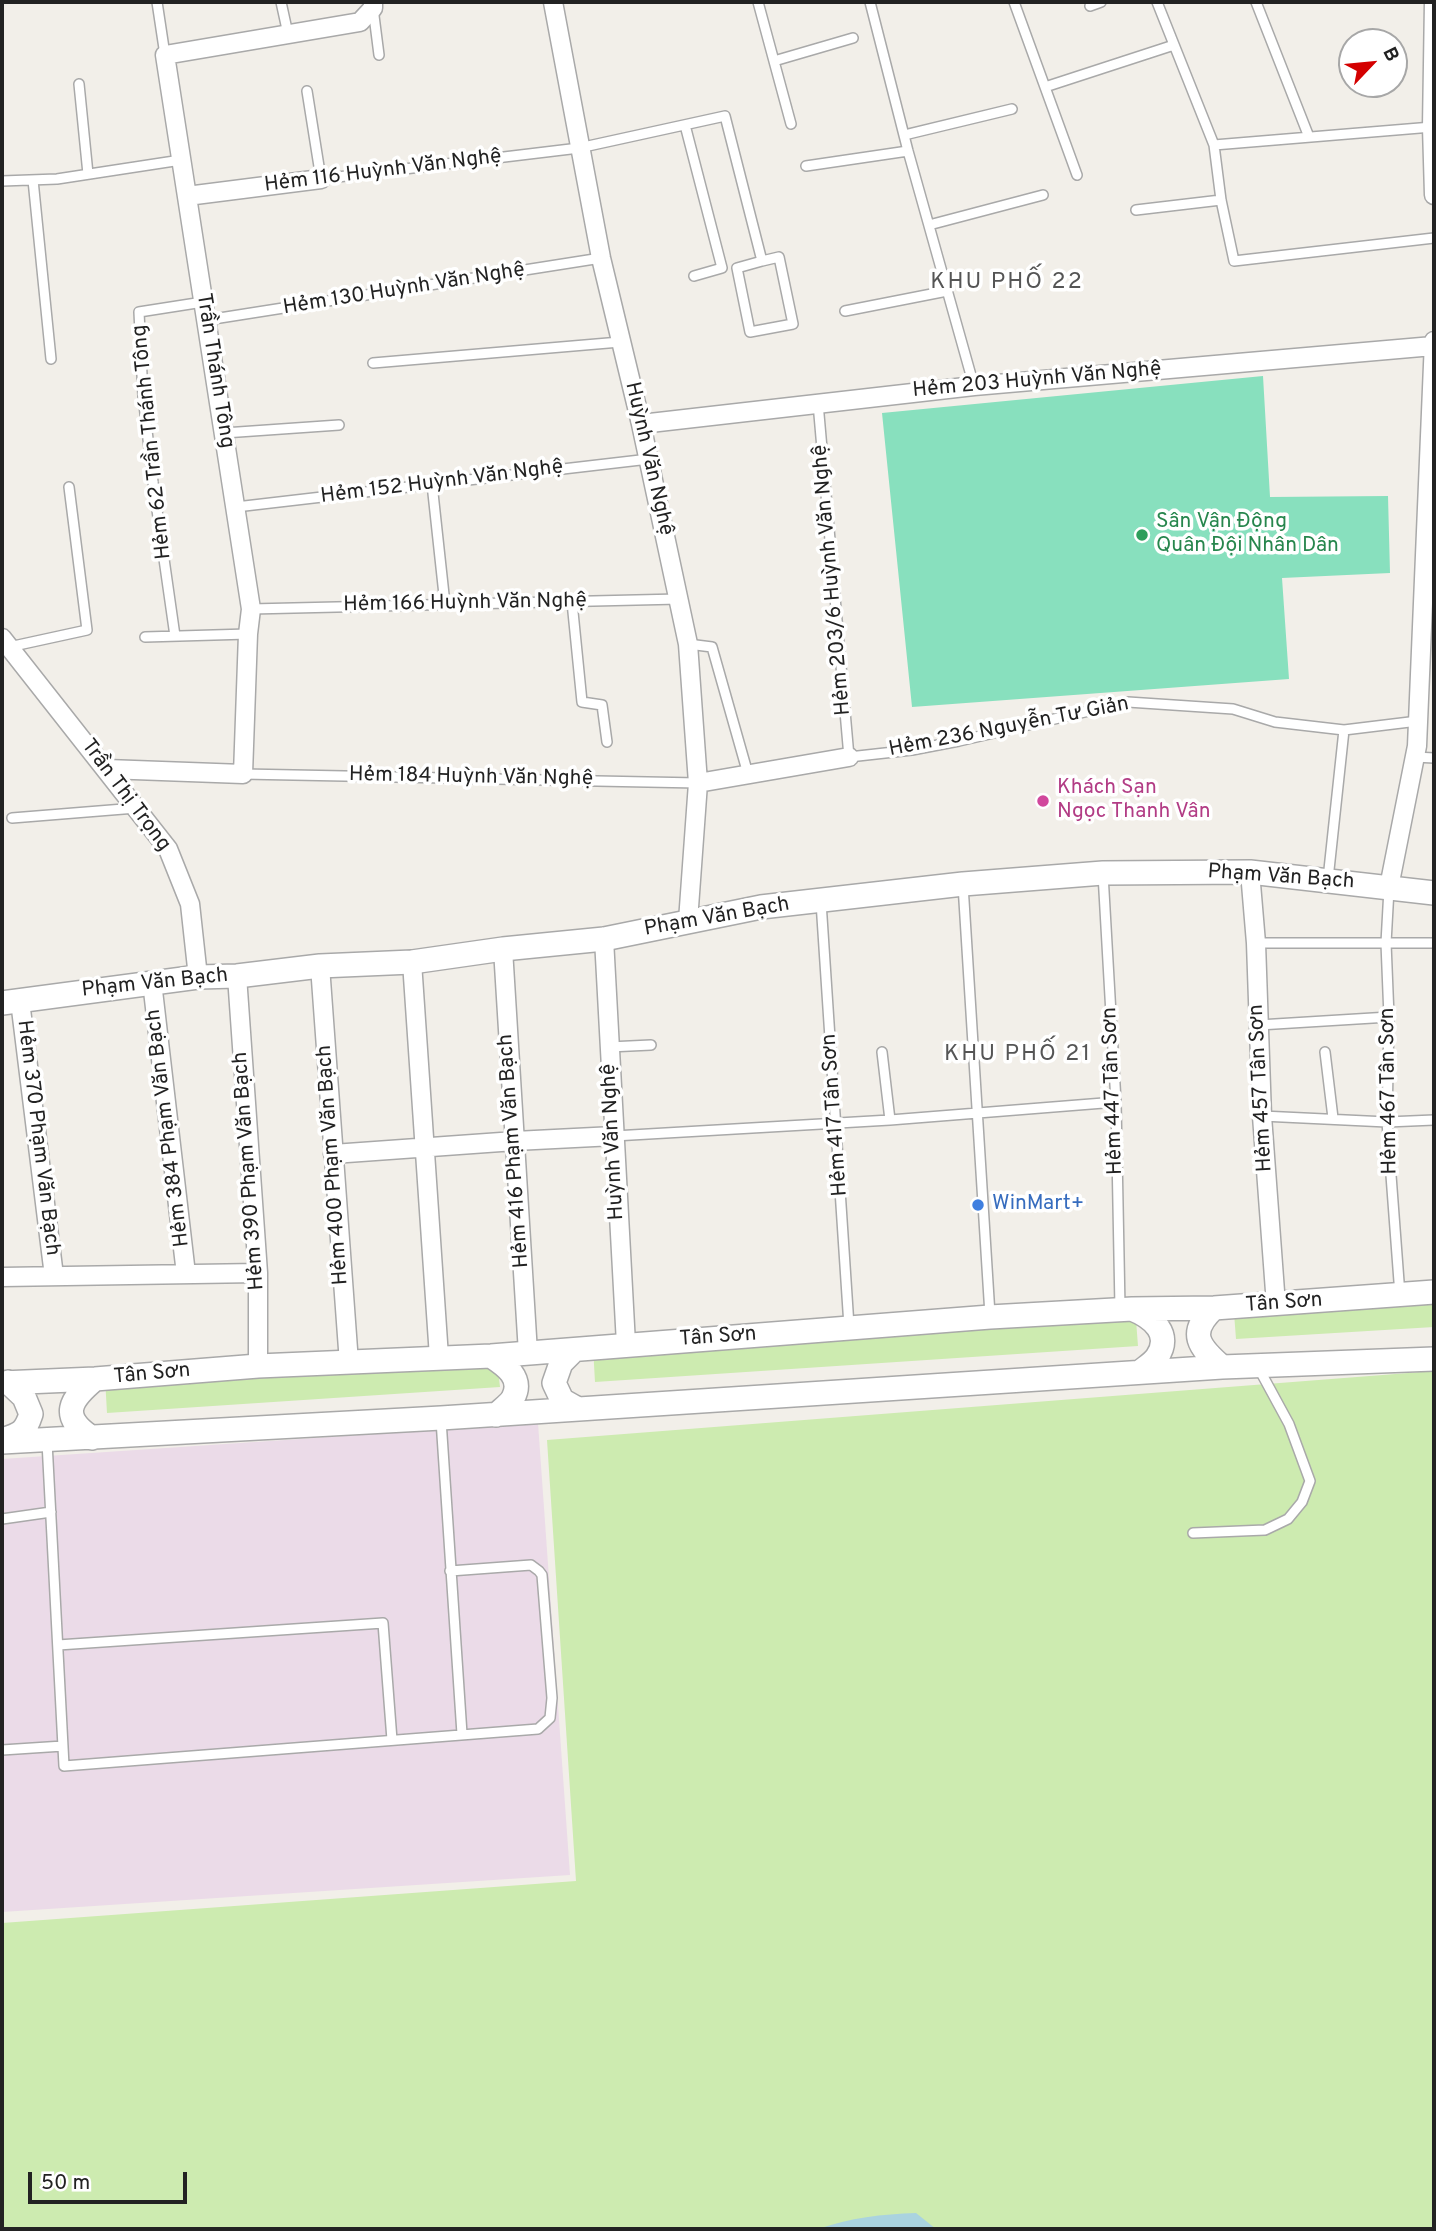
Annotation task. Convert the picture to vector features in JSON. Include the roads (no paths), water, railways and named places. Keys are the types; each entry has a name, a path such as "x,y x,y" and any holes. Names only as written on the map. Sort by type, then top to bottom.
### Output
{"street":[{"name":"Huỳnh Văn Nghệ","path":"553,2 601,258 649,459 688,643 698,783 688,921"},
{"path":"1434,2 1434,195"},
{"path":"165,55 360,22 373,5"},
{"name":"Trần Thánh Tông","path":"165,55 251,609 243,774"},
{"name":"Hẻm 116 Huỳnh Văn Nghệ","path":"187,196 321,179"},
{"path":"1390,887 1415,757 1418,721 1434,344"},
{"name":"Hẻm 203 Huỳnh Văn Nghệ","path":"641,424 974,386 1434,344"},
{"name":"Trần Thị Trọng","path":"6,643 168,849 190,904 198,976"},
{"path":"698,783 849,757"},
{"path":"107,769 243,774"},
{"name":"Phạm Văn Bạch","path":"11,1002 198,976 412,962 503,948 604,939 761,907 963,884 1103,873 1250,872 1434,893"},
{"name":"Hẻm 457 Tân Sơn","path":"1250,872 1256,943 1262,1116 1276,1305"},
{"name":"Huỳnh Văn Nghệ","path":"604,939 626,1344"},
{"name":"Hẻm 416 Phạm Văn Bạch","path":"503,948 527,1353"},
{"path":"412,962 439,1357"},
{"name":"Hẻm 400 Phạm Văn Bạch","path":"320,966 349,1363"},
{"name":"Hẻm 390 Phạm Văn Bạch","path":"237,975 258,1273 258,1366"},
{"name":"Hẻm 384 Phạm Văn Bạch","path":"152,982 186,1274"},
{"name":"Hẻm 370 Phạm Văn Bạch","path":"11,1002 54,1276"},
{"path":"333,1154 614,1136"},
{"name":"Hẻm 370 Phạm Văn Bạch","path":"2,1277 258,1273"},
{"name":"Tân Sơn","path":"5,1382 95,1379 258,1366 491,1356 990,1317 1126,1309 1276,1305 1434,1293"},
{"path":"1213,1308 1202,1319 1198,1331 1202,1349 1222,1367"},
{"path":"1126,1309 1147,1315 1157,1324 1163,1340 1155,1360 1140,1372"},
{"path":"574,1350 561,1363 554,1383 562,1400 578,1409"},
{"path":"491,1356 510,1368 516,1382 513,1398 496,1415"},
{"path":"2,1441 496,1415 1222,1367 1434,1359"},
{"path":"92,1437 79,1429 72,1413 72,1402 95,1379"},
{"path":"2,1441 19,1434 27,1427 31,1414 24,1397 5,1382"}],"lane":[{"path":"157,2 165,55"},
{"path":"281,2 288,34"},
{"path":"758,2 791,124"},
{"path":"870,2 908,151 974,386"},
{"path":"1014,2 1077,176"},
{"path":"1090,6 1101,2"},
{"path":"1157,2 1214,145 1221,200 1234,261 1434,238"},
{"path":"1256,2 1309,137"},
{"path":"373,5 379,55"},
{"path":"774,61 853,38"},
{"path":"1045,87 1174,45"},
{"path":"79,84 88,174"},
{"path":"307,91 321,179"},
{"path":"904,135 1013,109"},
{"name":"Hẻm 116 Huỳnh Văn Nghệ","path":"321,179 579,148 725,116 762,261"},
{"path":"685,125 722,268 694,276"},
{"path":"1214,145 1432,127"},
{"path":"806,166 908,151"},
{"path":"2,181 88,174 181,160"},
{"path":"33,180 51,359"},
{"path":"929,225 1043,195"},
{"path":"1136,210 1221,200"},
{"path":"779,257 793,324 750,332 737,268 762,261 779,257"},
{"name":"Hẻm 130 Huỳnh Văn Nghệ","path":"205,311 601,258"},
{"path":"845,311 947,290"},
{"name":"Hẻm 62 Trần Thánh Tông","path":"175,636 143,396 139,312 205,311"},
{"path":"373,363 620,342"},
{"name":"Hẻm 203/6 Huỳnh Văn Nghệ","path":"818,403 849,757"},
{"path":"224,433 339,425"},
{"name":"Hẻm 152 Huỳnh Văn Nghệ","path":"236,507 649,459"},
{"path":"432,484 445,604"},
{"path":"6,643 87,630 69,487"},
{"name":"Hẻm 166 Huỳnh Văn Nghệ","path":"251,609 679,599"},
{"path":"572,602 582,702 602,705 607,742"},
{"path":"145,637 248,634"},
{"path":"688,643 712,647 748,774"},
{"name":"Hẻm 236 Nguyễn Tư Giản","path":"849,757 936,746 1128,702 1233,709 1275,722 1344,730 1418,721"},
{"path":"1328,879 1344,730"},
{"path":"1415,757 1434,758"},
{"name":"Hẻm 184 Huỳnh Văn Nghệ","path":"243,774 698,783"},
{"path":"12,818 137,808"},
{"name":"Hẻm 447 Tân Sơn","path":"1103,873 1126,1309"},
{"path":"963,884 990,1317"},
{"name":"Hẻm 467 Tân Sơn","path":"1390,887 1387,943 1387,1122 1400,1295"},
{"name":"Hẻm 417 Tân Sơn","path":"821,902 849,1328"},
{"path":"1256,943 1434,943"},
{"path":"1259,1025 1389,1017"},
{"path":"609,1047 651,1045"},
{"path":"882,1052 890,1120"},
{"path":"1325,1052 1333,1118"},
{"path":"614,1136 979,1114 1116,1102"},
{"path":"1262,1116 1387,1122 1434,1120"},
{"path":"1193,1533 1265,1530 1288,1519 1302,1502 1310,1481 1289,1424 1257,1366"},
{"path":"441,1418 463,1734"},
{"path":"47,1440 64,1766 538,1729 550,1718 552,1698 542,1576 531,1565 450,1571"},
{"path":"2,1519 51,1512"},
{"path":"58,1644 383,1623 392,1740"},
{"path":"2,1750 63,1745"}],"water":[{"path":"916,2213 936,2229 818,2229 866,2217"}],"place":[{"name":"Sân Vận Động Quân Đội Nhân Dân","path":"1142,535"},
{"name":"Khách Sạn Ngọc Thanh Vân","path":"1043,801"},
{"name":"WinMart+","path":"978,1205"}],"district":[{"name":"KHU PHỐ 22","path":"1007,283"},
{"name":"KHU PHỐ 21","path":"1018,1055"}]}
